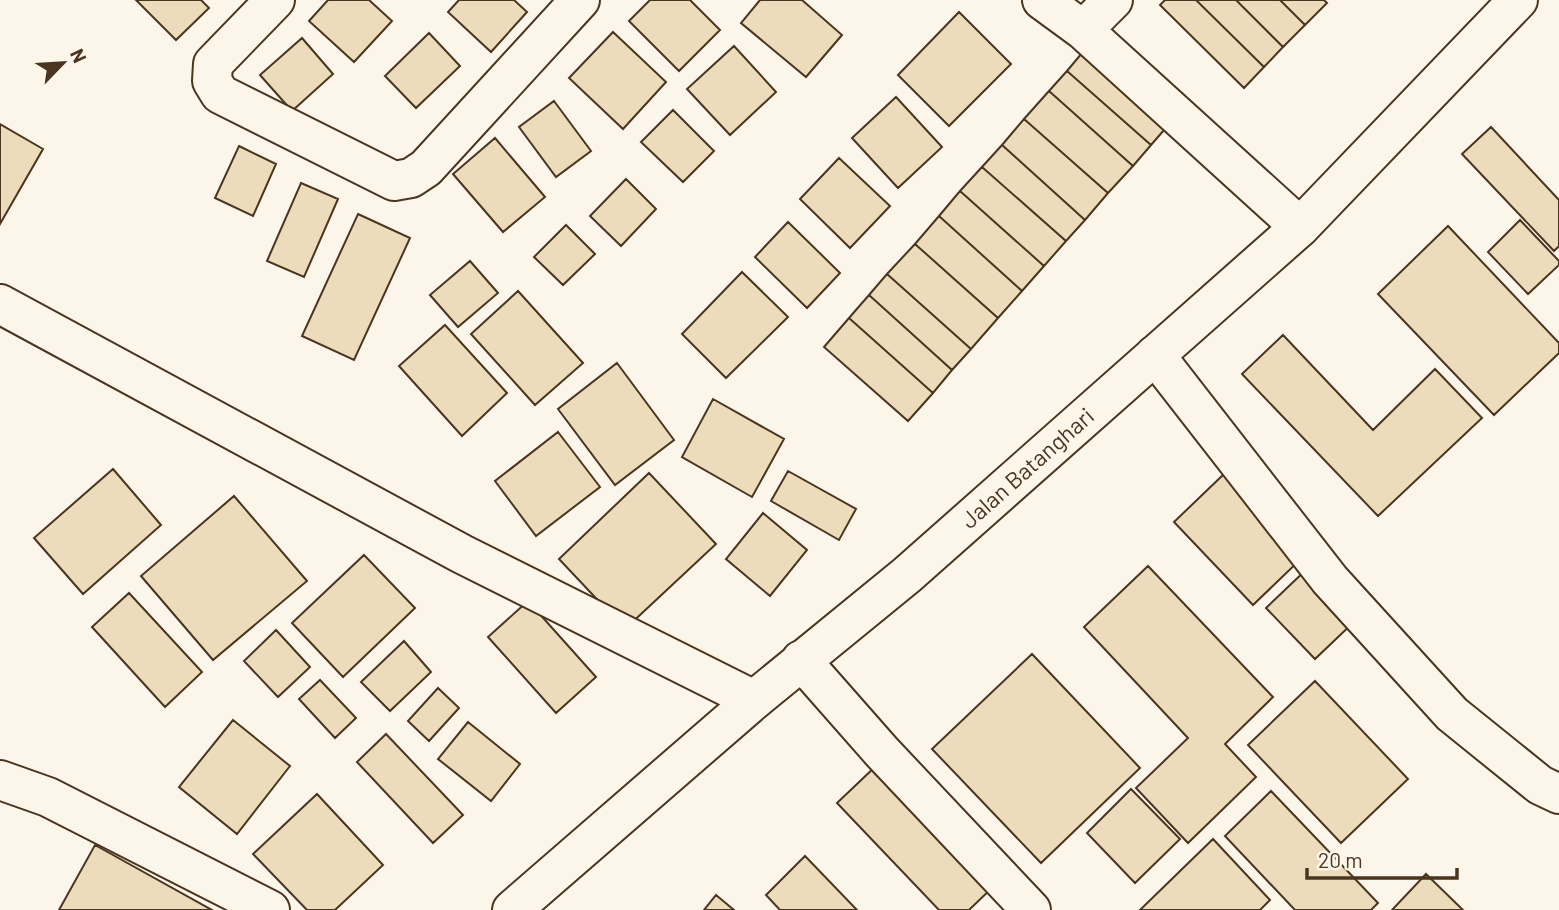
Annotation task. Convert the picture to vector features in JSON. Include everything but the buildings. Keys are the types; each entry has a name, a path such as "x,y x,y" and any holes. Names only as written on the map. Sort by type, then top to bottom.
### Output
{"street":[{"path":"275,0 213,64 212,81 220,94 394,181 411,178 426,167 580,0"},
{"path":"1042,0 1083,30 1300,227"},
{"path":"1083,30 1113,0"},
{"name":"Jalan Batanghari","path":"512,910 801,660 907,575 1300,227 1518,0"},
{"path":"0,304 462,554 754,700"},
{"path":"1155,355 1330,580 1452,714 1540,785 1559,794"},
{"path":"801,660 1031,910"},
{"path":"0,780 48,797 270,910"}]}
